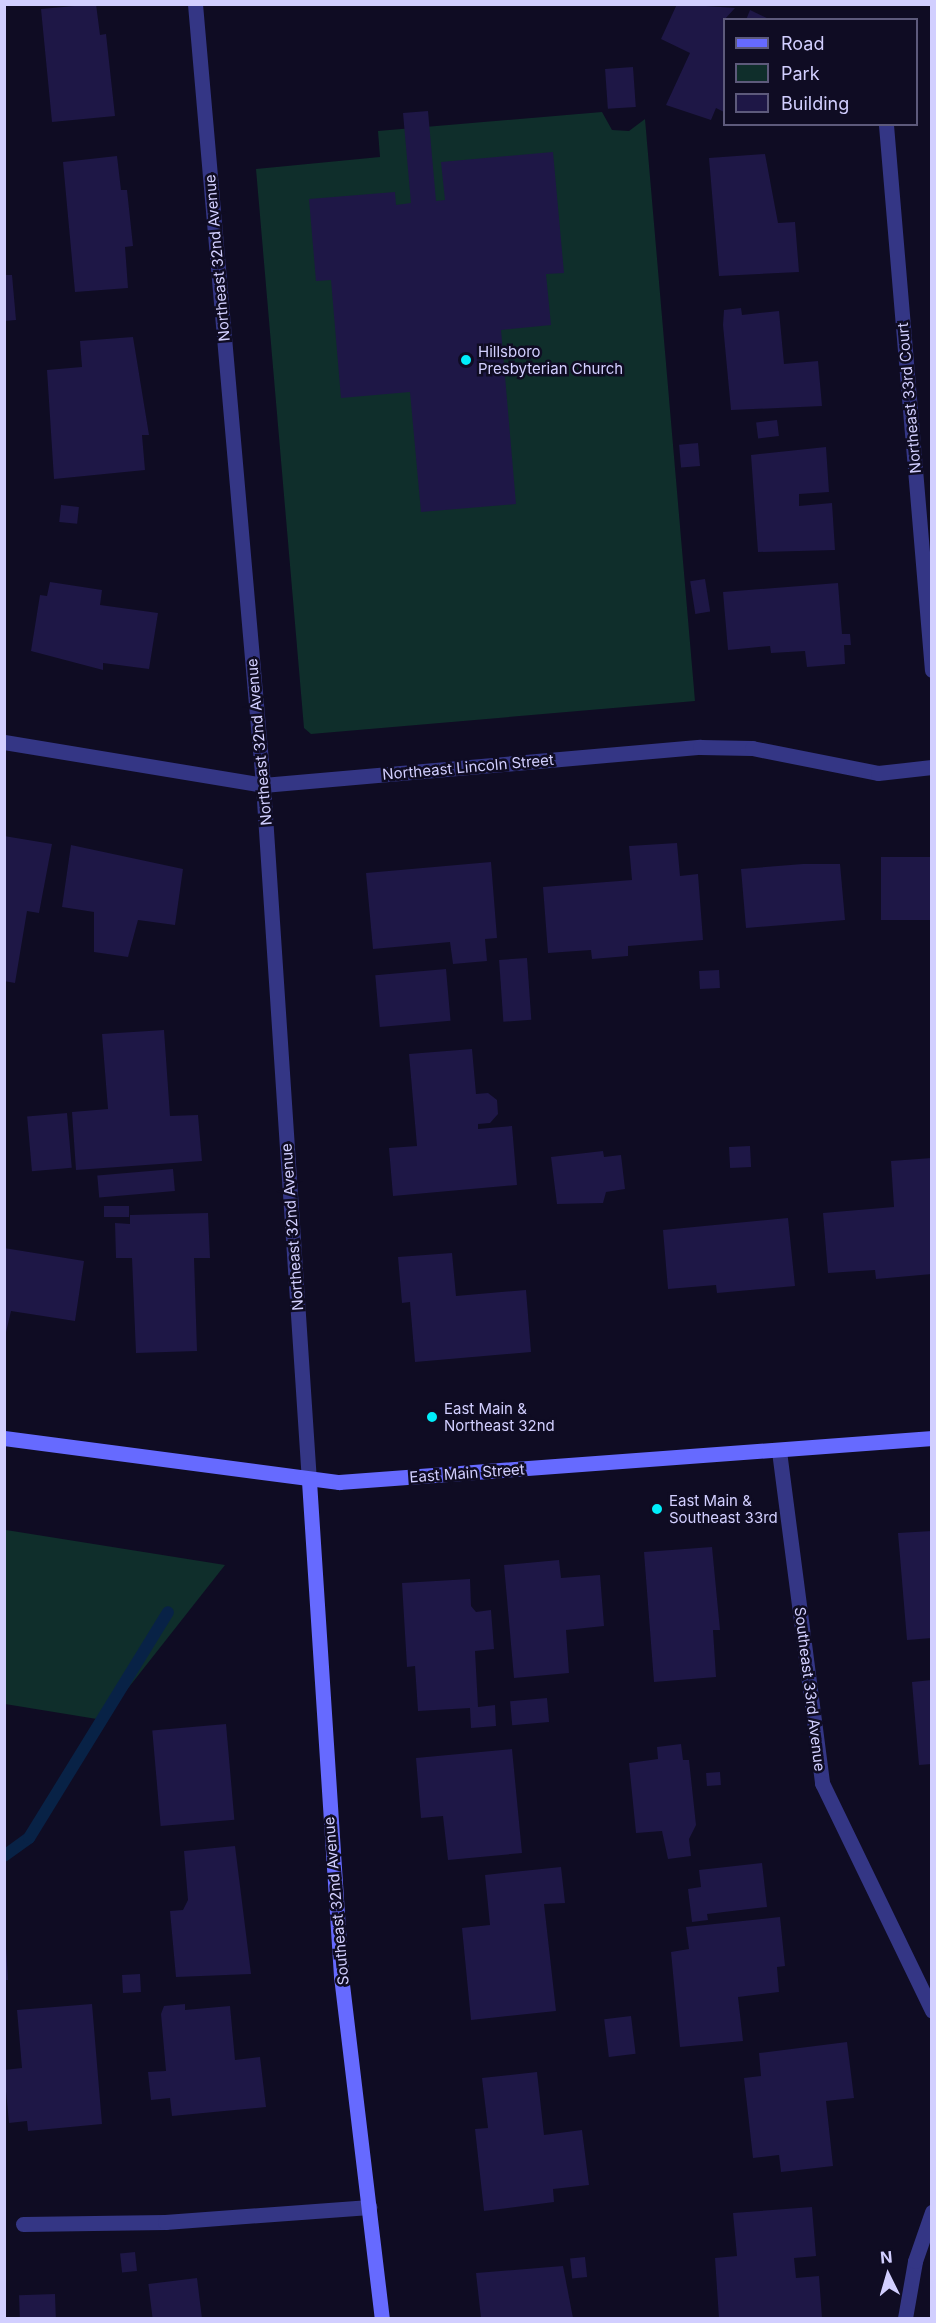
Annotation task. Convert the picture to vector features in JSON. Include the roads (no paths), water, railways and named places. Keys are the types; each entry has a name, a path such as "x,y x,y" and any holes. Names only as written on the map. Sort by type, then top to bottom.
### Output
{"main road":[{"name":"East Main Street","path":"4,1438 309,1482 779,1451 932,1438"},
{"name":"Southeast 32nd Avenue","path":"309,1482 341,1976 382,2319"}],"street":[{"name":"Northeast 32nd Avenue","path":"195,4 263,785 309,1482"},
{"name":"Northeast 33rd Court","path":"886,126 932,670"},
{"name":"Northeast Lincoln Street","path":"4,742 263,785 700,747 752,748 878,773 932,767"},
{"name":"Southeast 33rd Avenue","path":"779,1451 822,1783 932,2011"},
{"path":"23,2224 165,2222 369,2207"},
{"path":"905,2319 915,2261 932,2212"}],"waterway":[{"path":"4,1856 29,1838 168,1612"}],"place":[{"name":"Hillsboro Presbyterian Church","path":"466,360"},
{"name":"East Main & Northeast 32nd","path":"432,1417"},
{"name":"East Main & Southeast 33rd","path":"657,1509"}]}
